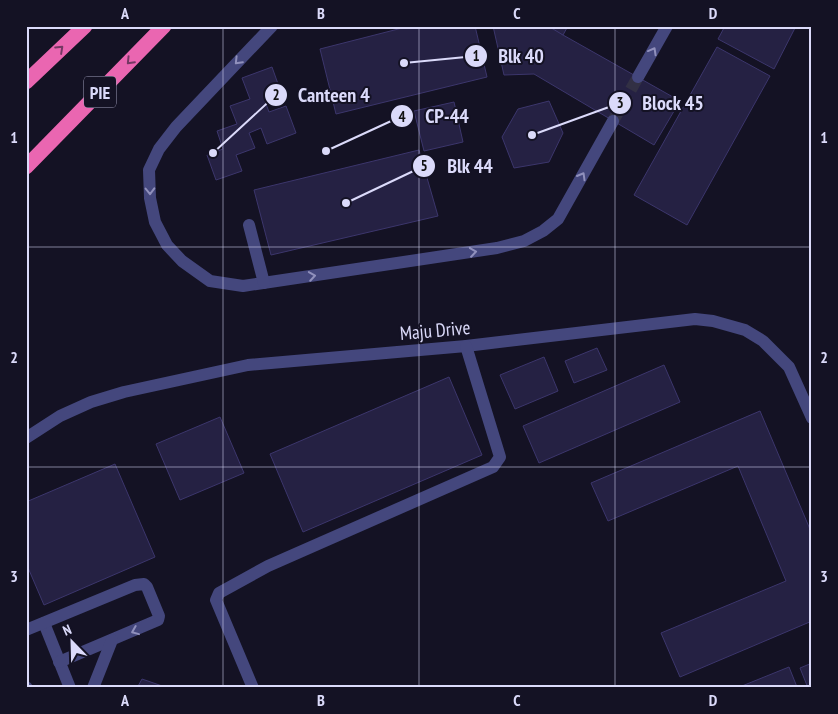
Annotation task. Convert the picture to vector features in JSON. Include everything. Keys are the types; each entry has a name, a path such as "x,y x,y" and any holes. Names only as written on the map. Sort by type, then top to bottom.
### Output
{"highway":[{"path":"26,82 85,26"},
{"name":"PIE","path":"26,167 164,26"}],"lane":[{"path":"272,26 176,126 159,149 150,170 150,198 155,222 167,245 182,261 210,281 243,286 497,248 524,241 543,231 558,219 613,121"},
{"path":"638,76 667,26"},
{"path":"249,225 264,283"},
{"name":"Maju Drive","path":"26,438 60,416 91,402 124,392 248,366 466,346 695,319 745,330 763,341 789,367 812,418"},
{"path":"253,688 216,600 219,593 268,566 493,467 496,464 500,457 466,346"},
{"path":"26,630 135,585 144,584 147,587 159,616 158,620 59,662"},
{"path":"44,623 70,688"},
{"path":"93,688 112,640"}],"building":[{"path":"410,26 475,26 487,77 336,114 320,49"},
{"path":"493,26 550,26 680,101 654,145 534,74 504,75"},
{"path":"548,26 568,26 563,35"},
{"path":"725,26 796,26 774,69 718,39"},
{"path":"717,47 770,76 687,225 634,195"},
{"path":"272,67 283,98 266,104 269,112 286,106 296,133 267,144 261,128 249,133 255,148 236,155 242,171 216,180 207,155 223,149 217,131 237,124 230,106 250,99 242,78"},
{"path":"549,101 563,133 549,162 514,168 502,137 518,109"},
{"path":"454,102 463,142 424,151 414,111"},
{"path":"419,150 438,216 271,255 254,190"},
{"path":"597,348 607,370 574,383 565,361"},
{"path":"544,357 558,391 515,409 500,375"},
{"path":"664,365 680,402 539,463 523,426"},
{"path":"449,377 482,455 303,532 270,454"},
{"path":"760,411 812,534 812,621 680,677 661,633 786,581 738,466 608,521 591,483"},
{"path":"220,417 244,473 180,500 156,444"},
{"path":"115,464 155,557 44,605 26,563 26,502"},
{"path":"812,663 812,688 808,688 800,668"},
{"path":"789,667 797,687 737,688"},
{"path":"142,679 168,688 137,688"}],"tunnel":[{"path":"613,121 638,77"}],"place":[{"name":"Blk 40","path":"404,63"},
{"name":"Block 45","path":"532,135"},
{"name":"CP-44","path":"326,151"},
{"name":"Canteen 4","path":"213,153"},
{"name":"Blk 44","path":"346,203"}]}
